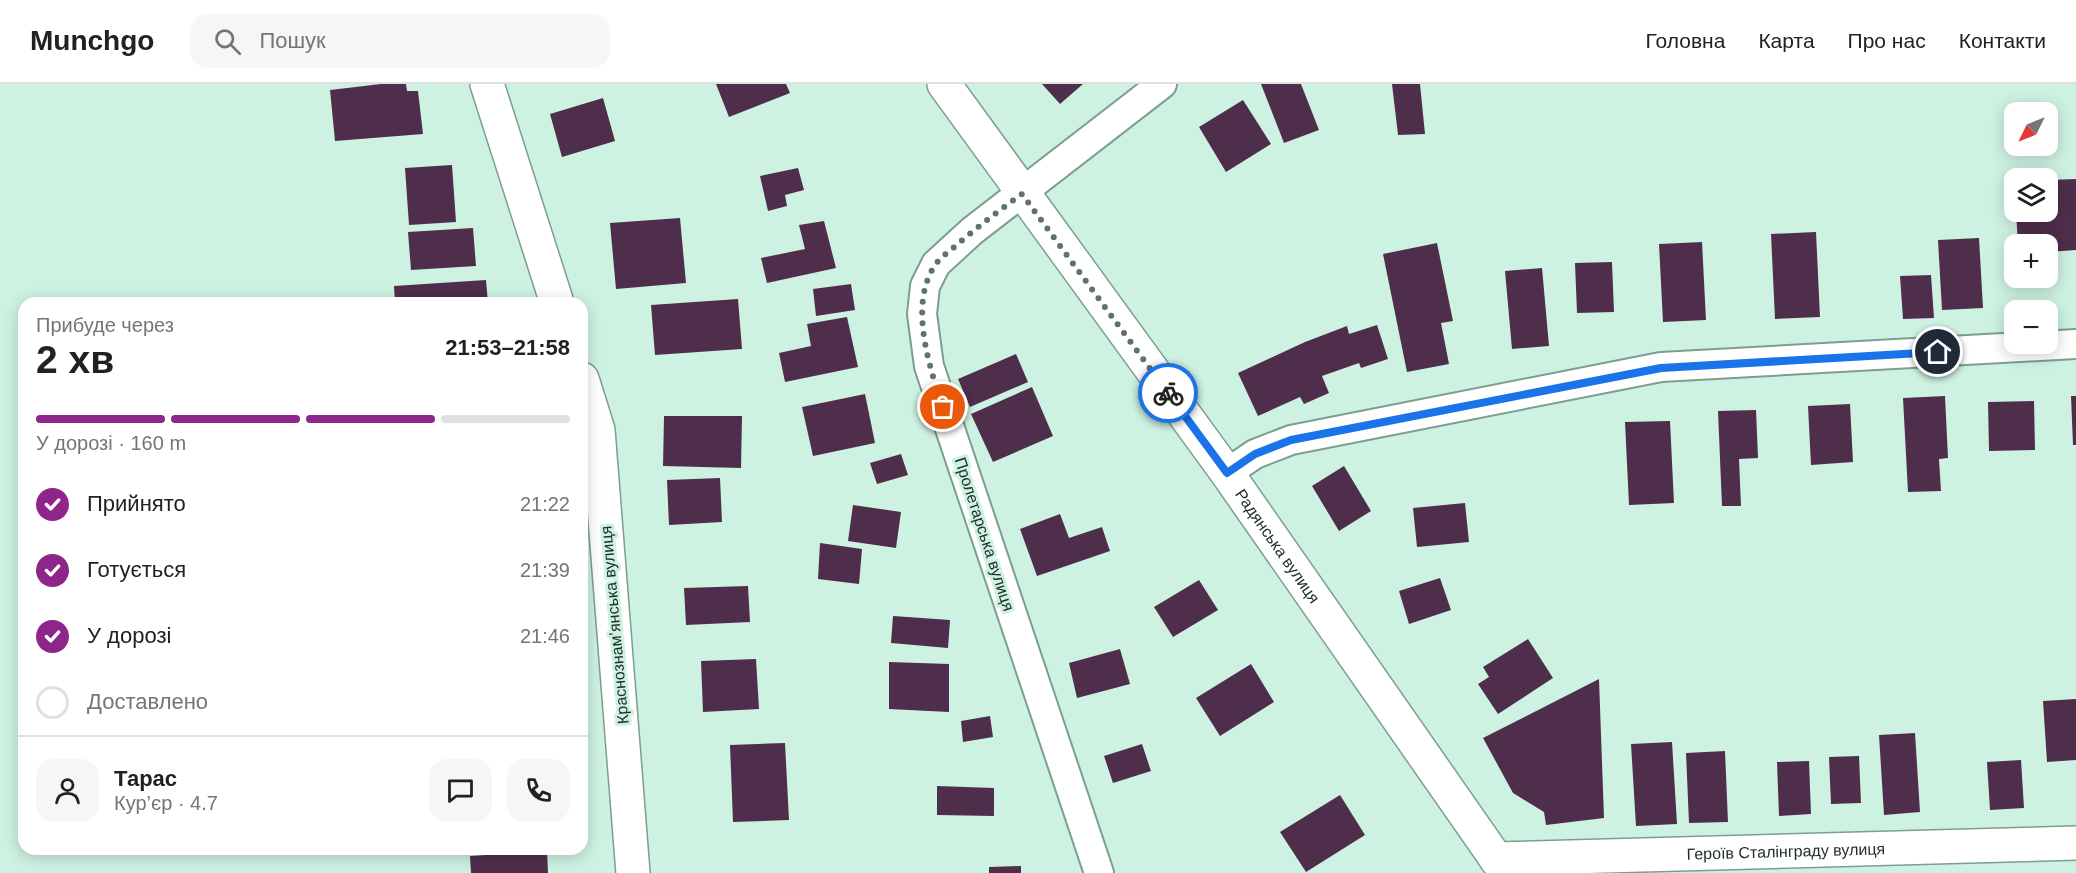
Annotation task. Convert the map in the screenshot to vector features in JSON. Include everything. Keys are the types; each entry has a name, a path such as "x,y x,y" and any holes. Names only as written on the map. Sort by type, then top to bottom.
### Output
{"street":[{"path":"487,84 555,297"},
{"name":"Радянська вулиця","path":"944,84 1227,473 1501,866"},
{"name":"Пролетарська вулиця","path":"1099,873 929,366 922,314 925,286 936,264 972,231 1162,84"},
{"path":"1227,473 1255,454 1291,440 1661,368 2076,344"},
{"name":"Краснознамʼянська вулиця","path":"588,398 598,430 633,873"},
{"name":"Героїв Сталінграду вулиця","path":"1501,866 2076,843"}],"building":[{"path":"381,84 406,84 407,91 418,91 423,134 335,141 330,90"},
{"path":"716,84 786,84 790,93 729,117"},
{"path":"1042,84 1083,84 1060,104"},
{"path":"1261,84 1301,84 1319,130 1284,143"},
{"path":"1392,84 1420,84 1425,134 1398,135"},
{"path":"603,98 615,141 562,157 550,114"},
{"path":"1243,100 1271,144 1226,172 1199,127"},
{"path":"452,165 456,222 409,225 405,168"},
{"path":"798,168 804,190 785,195 787,206 768,211 760,176"},
{"path":"2076,179 2076,250 2058,251 2058,234 2017,234 2017,222 2058,222 2058,180"},
{"path":"680,218 686,283 616,289 610,223"},
{"path":"824,221 836,268 767,283 761,258 805,249 799,225"},
{"path":"473,228 476,266 411,270 408,232"},
{"path":"1816,232 1820,317 1775,319 1771,234"},
{"path":"1979,238 1983,308 1942,310 1938,240"},
{"path":"1702,242 1706,320 1663,322 1659,244"},
{"path":"1437,243 1453,321 1441,323 1449,364 1407,372 1383,254"},
{"path":"1612,262 1614,312 1577,313 1575,263"},
{"path":"1542,268 1549,346 1512,349 1505,271"},
{"path":"1931,275 1934,318 1903,319 1900,276"},
{"path":"486,280 487,297 395,297 394,286"},
{"path":"851,284 855,310 816,316 813,289"},
{"path":"738,299 742,349 655,355 651,305"},
{"path":"847,317 858,367 785,382 779,353 811,346 807,324"},
{"path":"1377,325 1388,359 1361,368 1359,363 1322,376 1329,393 1304,404 1300,397 1258,416 1238,373 1305,342 1347,326 1349,334"},
{"path":"1016,354 1028,382 970,407 958,379"},
{"path":"1032,387 1053,436 993,462 971,414"},
{"path":"865,394 875,443 813,456 802,407"},
{"path":"1945,396 1948,458 1939,459 1941,491 1908,492 1903,398"},
{"path":"2071,396 2076,396 2076,445 2073,445"},
{"path":"2034,401 2035,450 1989,451 1988,402"},
{"path":"1850,404 1853,462 1811,465 1808,406"},
{"path":"1756,410 1758,458 1739,459 1741,506 1722,506 1718,411"},
{"path":"664,416 742,416 741,468 663,466"},
{"path":"1670,421 1674,503 1629,505 1625,422"},
{"path":"901,454 908,475 877,484 870,463"},
{"path":"1344,466 1371,511 1339,531 1312,486"},
{"path":"720,478 722,522 669,525 667,480"},
{"path":"1465,503 1469,542 1417,547 1413,508"},
{"path":"853,505 901,512 896,548 848,541"},
{"path":"1060,514 1069,538 1102,527 1110,551 1037,576 1020,529"},
{"path":"820,543 862,549 859,584 818,579"},
{"path":"1440,578 1451,610 1409,624 1399,591"},
{"path":"1199,580 1218,610 1173,637 1154,607"},
{"path":"748,586 750,622 686,625 684,588"},
{"path":"893,616 950,620 948,648 891,643"},
{"path":"1528,639 1553,678 1498,714 1478,684 1489,677 1483,667"},
{"path":"1120,649 1130,684 1077,698 1069,663"},
{"path":"756,659 759,709 703,712 701,661"},
{"path":"889,662 949,664 949,712 889,709"},
{"path":"1251,664 1274,702 1220,736 1196,698"},
{"path":"1599,679 1604,818 1546,825 1544,812 1513,793 1483,738"},
{"path":"2076,699 2076,760 2047,762 2043,701"},
{"path":"990,716 993,737 963,742 961,721"},
{"path":"1915,733 1920,812 1884,815 1879,735"},
{"path":"1672,742 1677,824 1636,826 1631,744"},
{"path":"785,743 789,820 733,822 730,745"},
{"path":"1142,744 1151,771 1113,783 1104,756"},
{"path":"1725,751 1728,822 1689,823 1686,753"},
{"path":"1859,756 1861,803 1831,804 1829,757"},
{"path":"2021,760 2024,808 1990,810 1987,762"},
{"path":"1809,761 1811,814 1779,816 1777,762"},
{"path":"937,786 994,788 994,816 937,815"},
{"path":"1340,795 1365,835 1306,872 1280,832"},
{"path":"547,855 548,873 471,873 470,856"},
{"path":"1021,866 1021,873 989,873 989,867"}],"way so far":[{"path":"943,407 929,366 922,314 925,286 936,264 972,231 1022,194 1168,393"}],"route":[{"path":"1168,393 1227,473 1255,454 1291,440 1661,368 1938,352"}]}
